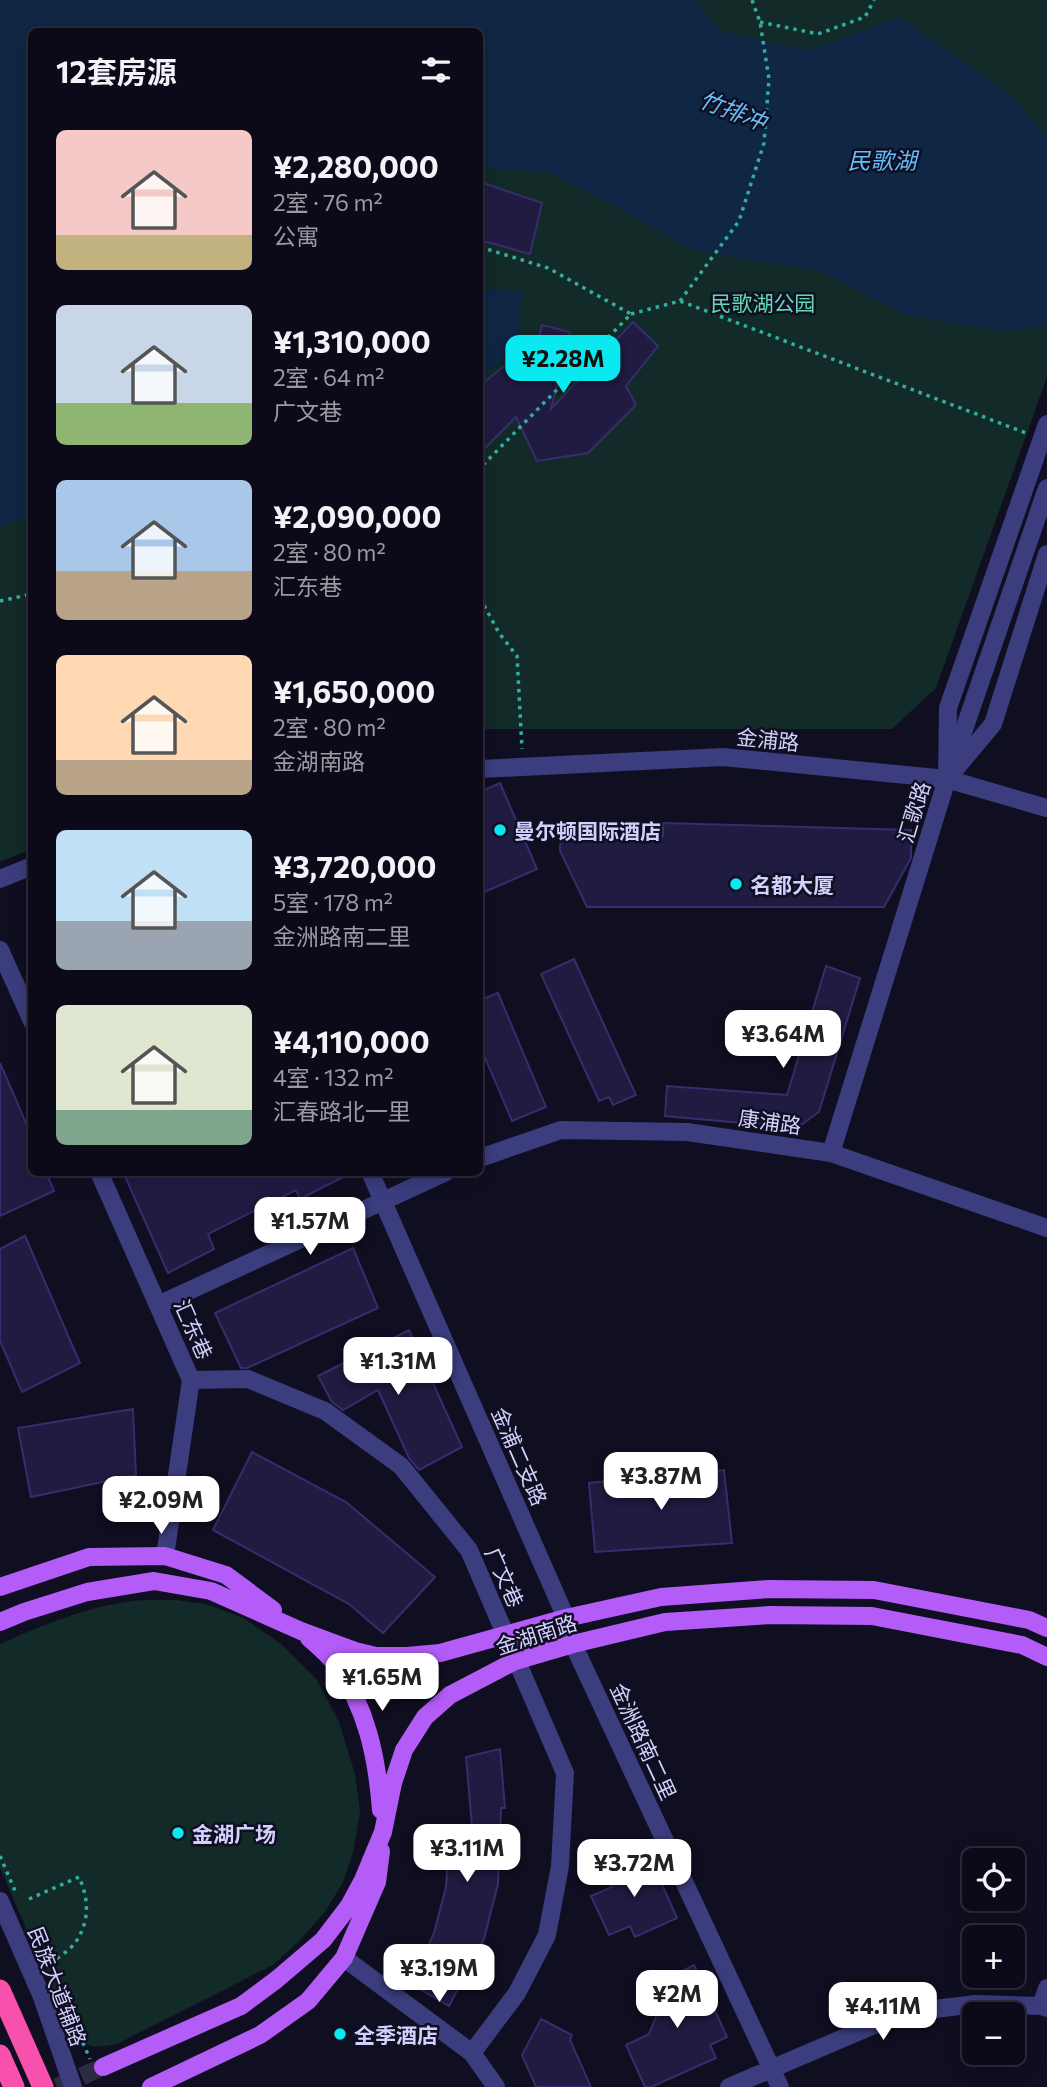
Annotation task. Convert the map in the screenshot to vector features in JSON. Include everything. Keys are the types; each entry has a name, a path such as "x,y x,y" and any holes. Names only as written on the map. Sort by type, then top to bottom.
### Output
{"highway":[{"path":"0,1990 43,2087"},
{"path":"0,2055 14,2087"}],"main road":[{"path":"0,1587 89,1557 165,1556 226,1575 301,1631 335,1663 358,1701 378,1769 383,1832 377,1882 344,1958 308,2001 260,2035 151,2087"},
{"name":"金湖南路","path":"0,1622 87,1592 154,1581 211,1591 301,1631 376,1656 440,1653 566,1618 661,1597 769,1589 874,1590 1029,1620 1047,1628"},
{"name":"金湖南路","path":"103,2067 241,2006 323,1940 349,1906 383,1832 393,1783 404,1750 425,1717 450,1695 515,1661 665,1622 770,1615 872,1616 1022,1645 1047,1657"}],"street":[{"path":"947,779 948,708 1047,424"},
{"name":"汇歌路","path":"831,1153 947,779 1047,488"},
{"path":"947,779 993,724 1047,554"},
{"name":"金浦路","path":"483,769 723,757 947,779 1047,808"},
{"path":"0,879 28,868"},
{"path":"0,950 28,1012"},
{"name":"康浦路","path":"483,1157 561,1130 687,1132 831,1153 1047,1228"},
{"name":"汇东巷","path":"101,1176 191,1380 165,1556"},
{"name":"金浦二支路","path":"372,1176 566,1618 573,1644"},
{"path":"158,1305 438,1176"},
{"name":"广文巷","path":"191,1380 248,1379 261,1384 326,1411 401,1466 469,1550 565,1773 560,1866 547,1935 517,1993 472,2053"},
{"name":"金洲路南二里","path":"573,1644 780,2087"},
{"name":"民族大道辅路","path":"0,1901 42,1997 73,2087"},
{"path":"344,1958 472,2053 496,2087"},
{"path":"729,2087 902,2013 976,2004 1044,2007 1047,1988"}],"path":[{"path":"680,301 739,221 764,143 769,79 760,22 752,0"},
{"path":"760,22 818,34 865,17 874,0"},
{"path":"483,248 548,268 631,314"},
{"path":"483,463 631,314 680,301 1027,433"},
{"path":"0,601 28,595"},
{"path":"483,604 499,633 517,656 523,767"},
{"path":"29,1899 79,1877 87,1895 86,1919 75,1943 48,1965"}],"green space":[{"name":"民歌湖公园","path":"0,0 1047,0 1047,377 936,688 892,729 483,729 483,28 28,28 28,851 0,862"},
{"name":"金湖广场","path":"138,1600 176,1600 206,1604 243,1618 280,1643 317,1680 339,1722 355,1774 360,1812 353,1853 342,1884 325,1912 273,1965 117,2044 93,2046 72,2034 0,1868 0,1644 98,1608"}],"water":[{"name":"民歌湖","path":"0,0 695,0 720,31 807,50 900,17 1012,96 1047,138 1047,324 1006,332 906,315 819,271 692,250 549,172 483,168 483,28 28,28 28,517 0,527"},
{"path":"483,289 522,291 517,350 483,375"}],"building":[{"path":"483,183 542,203 530,254 483,241"},
{"path":"633,322 658,346 626,386 636,405 588,453 537,461 516,417 483,450 483,384 522,351 533,364 542,325 570,332 551,409"},
{"name":"曼尔顿国际酒店","path":"500,783 537,869 483,893 483,791"},
{"name":"名都大厦","path":"561,821 597,822 597,834 663,836 663,823 911,830 911,858 884,907 587,907 560,851"},
{"path":"574,959 636,1095 613,1105 609,1097 599,1101 541,974"},
{"path":"826,966 860,978 819,1112 797,1128 665,1116 667,1086 787,1095"},
{"path":"498,993 546,1107 512,1121 483,1053 483,999"},
{"path":"0,1063 28,1128 28,1176 48,1176 54,1191 0,1216"},
{"path":"125,1176 345,1176 300,1199 296,1190 208,1234 214,1249 168,1273"},
{"path":"25,1236 80,1363 22,1392 0,1341 0,1249"},
{"path":"353,1248 378,1308 247,1368 241,1368 215,1313"},
{"path":"409,1330 462,1447 419,1470 409,1458 378,1390 343,1410 332,1402 318,1376"},
{"path":"133,1409 136,1475 31,1497 18,1428"},
{"path":"252,1452 346,1502 435,1577 383,1633 349,1604 213,1530"},
{"path":"724,1470 732,1543 595,1552 589,1483"},
{"path":"500,1749 505,1808 501,1808 498,1884 484,1939 449,2006 411,1984 434,1933 446,1887 450,1826 472,1826 466,1757"},
{"path":"648,1853 677,1918 635,1937 630,1926 609,1935 591,1896 612,1887 605,1872"},
{"path":"694,1965 727,2037 710,2045 716,2058 651,2087 645,2087 626,2045 649,2034 657,2014 646,1990"},
{"path":"541,2019 572,2035 570,2040 591,2087 536,2087 522,2055"}],"tunnel":[{"path":"57,2087 103,2067"}],"place":[{"name":"曼尔顿国际酒店","path":"500,830"},
{"name":"名都大厦","path":"736,884"},
{"name":"金湖广场","path":"178,1833"},
{"name":"全季酒店","path":"340,2034"}],"water label":[{"name":"竹排冲","path":"733,110"}]}
